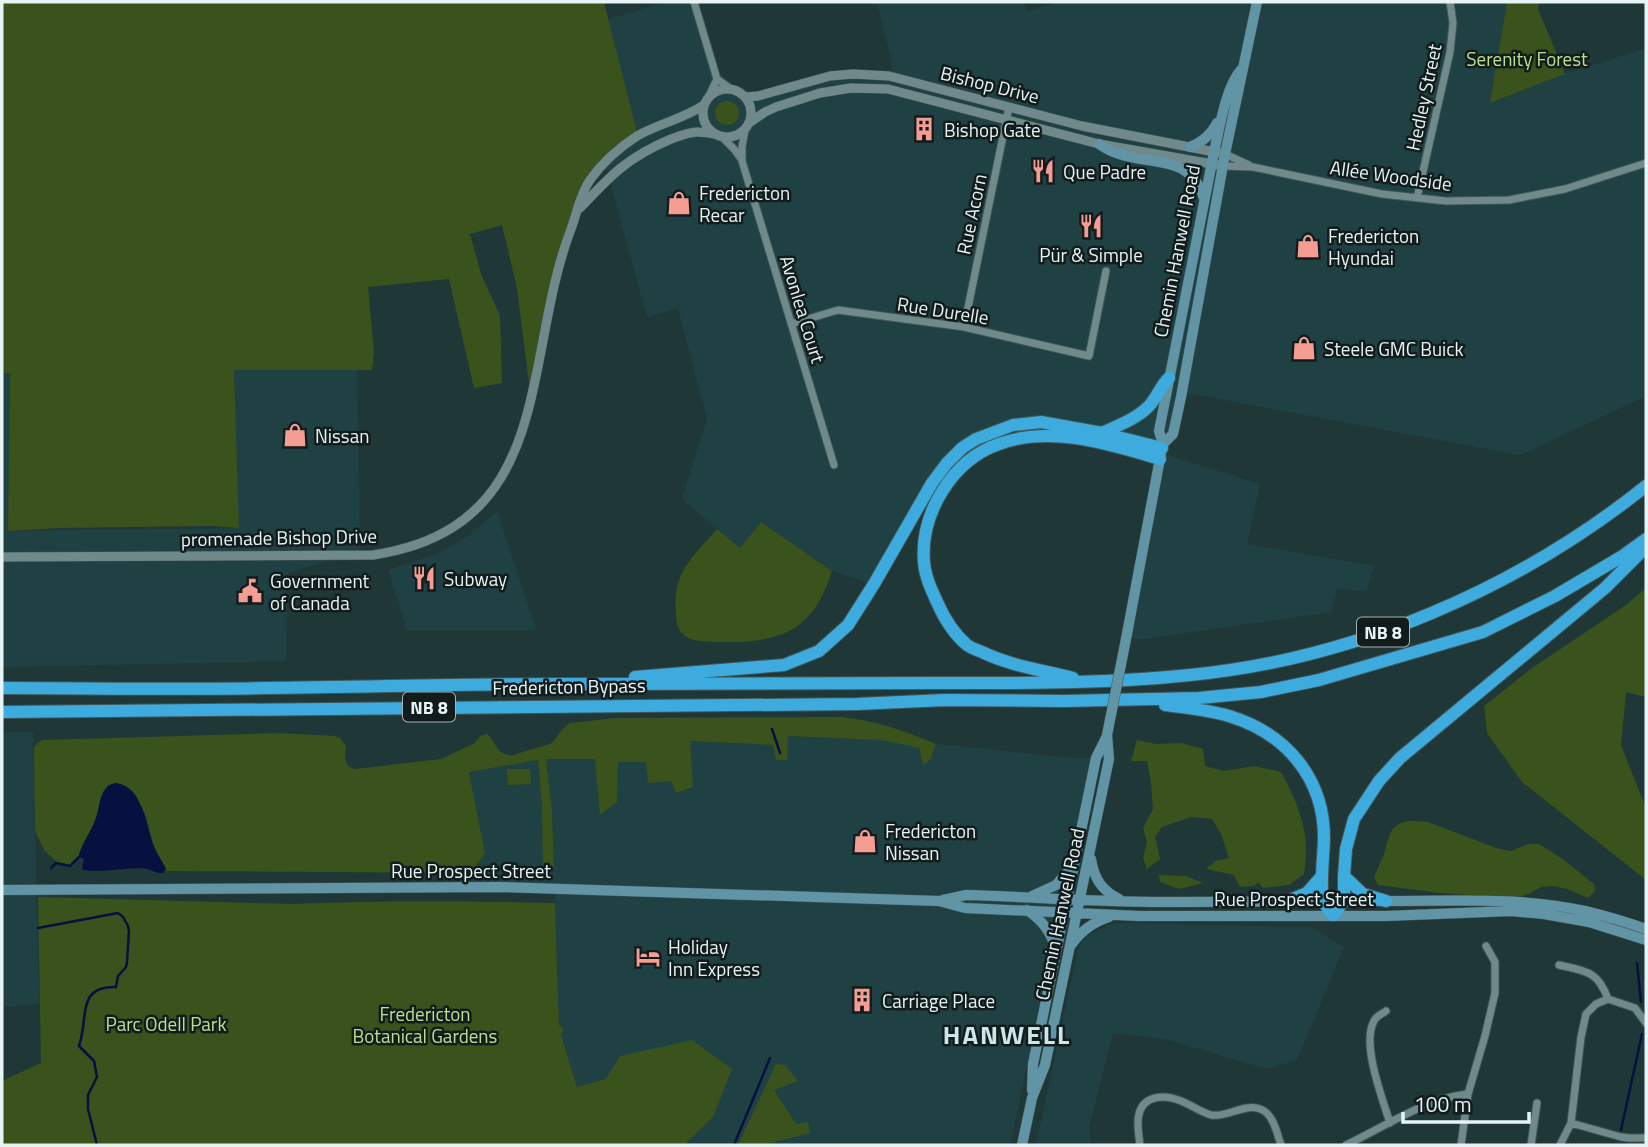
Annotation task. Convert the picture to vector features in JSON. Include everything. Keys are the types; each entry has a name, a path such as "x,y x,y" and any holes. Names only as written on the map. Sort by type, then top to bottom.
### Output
{"highway":[{"path":"1102,433 1148,408 1169,378"},
{"path":"526,684 762,668 784,665 819,651 848,625 932,483 947,463 976,439 1013,425 1041,422 1102,433 1162,450"},
{"path":"1087,682 1014,665 989,656 968,646 953,630 942,614 924,564 924,543 932,513 948,482 960,468 997,444 1042,436 1063,437 1125,449 1162,450"},
{"name":"NB 8","path":"1087,682 1195,675 1264,664 1374,635 1480,592 1535,563 1576,538 1646,486"},
{"name":"NB 8","path":"1137,700 1261,692 1319,680 1483,632 1555,596 1622,557 1646,539"},
{"path":"1137,700 1228,716 1255,726 1277,740 1296,757 1318,796 1323,816 1322,901 1333,915 1344,901 1346,849 1354,820 1380,781 1400,758 1605,589 1646,547"},
{"name":"Fredericton Bypass","path":"2,688 1087,682"},
{"name":"Fredericton Bypass","path":"2,712 1137,700"},
{"path":"1290,900 1307,892 1322,876"},
{"path":"1344,876 1363,894 1386,901"}],"main road":[{"name":"Chemin Hanwell Road","path":"1162,450 1173,434 1181,397 1225,154 1257,2"},
{"name":"Chemin Hanwell Road","path":"1032,1098 1033,1064 1097,758 1107,735 1126,639 1162,450 1159,431 1211,164 1222,113 1236,75 1242,69"},
{"path":"1190,147 1208,136 1222,113"},
{"path":"1099,144 1119,154 1176,166 1186,171 1195,178 1205,201"},
{"name":"Chemin Hanwell Road","path":"1022,1145 1032,1098 1045,1065 1091,853 1110,759 1107,735"},
{"path":"1091,853 1093,871 1100,886 1122,901"},
{"path":"1030,897 1059,883 1075,863"},
{"name":"Rue Prospect Street","path":"2,890 499,887 939,901 965,908 1112,916 1387,915 1511,911 1589,922 1646,940"},
{"name":"Rue Prospect Street","path":"939,901 966,894 1122,901 1444,901 1547,905 1595,914 1646,929"},
{"path":"1026,910 1046,927 1056,952"},
{"path":"1069,948 1088,927 1112,916"}],"street":[{"path":"579,209 617,170 648,148 696,132 730,138 747,127 751,110 745,97 717,79 694,2"},
{"name":"Hedley Street","path":"1417,198 1450,52 1453,23 1450,2"},
{"name":"Bishop Drive","path":"745,97 758,96 830,76 889,76 1082,126 1225,154"},
{"path":"717,79 702,113 708,129 718,136"},
{"name":"Bishop Drive","path":"747,127 776,107 820,93 851,88 888,89 1099,144 1223,166"},
{"path":"579,209 582,195 590,180 621,148 638,136 690,114 715,92 731,89"},
{"name":"Rue Acorn","path":"964,327 1009,107"},
{"name":"Avonlea Court","path":"747,127 742,161 834,465"},
{"name":"Avonlea Court","path":"718,136 734,149 742,161"},
{"path":"1225,154 1253,167"},
{"name":"Allée Woodside","path":"1253,167 1374,192 1446,201 1509,200 1565,189 1646,163"},
{"path":"1223,166 1253,167"},
{"name":"promenade Bishop Drive","path":"2,557 373,555 417,545 458,524 488,497 514,454 526,422 559,268 579,209"},
{"name":"Rue Durelle","path":"791,324 838,310 964,327 1089,356 1106,271"},
{"path":"1461,1145 1468,1094 1495,993 1494,961 1486,946"},
{"path":"1559,965 1588,972 1603,985 1608,999"},
{"path":"1560,1145 1571,1124 1586,1014 1596,1004 1608,999 1635,1009 1646,1023"},
{"path":"1386,1011 1375,1018 1370,1029 1373,1068 1390,1124"},
{"path":"1346,1145 1439,1100 1468,1094"},
{"path":"1140,1145 1138,1121 1142,1107 1152,1098 1163,1096 1214,1116 1246,1108 1259,1108 1269,1115 1281,1145"},
{"path":"1531,1145 1537,1103"},
{"path":"1571,1124 1629,1139 1646,1138"}],"shaded area":[{"path":"665,2 694,2 717,79 746,97 830,76 889,76 893,66 877,2 1024,2 1027,11 1060,2 1507,2 1491,103 1565,74 1646,48 1646,396 1520,455 1182,392 1176,423 1161,451 1041,422 995,431 947,463 874,584 832,571 761,522 740,548 682,499 707,419 678,308 647,317 605,163 603,21"},
{"path":"234,369 357,370 360,550 288,573 286,661 2,667 2,373 10,372 9,531 238,528"},
{"path":"1161,453 1260,484 1247,544 1374,566 1366,591 1337,589 1331,612 1143,639 1126,639"},
{"path":"497,511 536,630 407,630 388,570 440,553 468,536"},
{"path":"2,732 33,732 39,1004 2,1007"},
{"path":"787,736 881,740 919,748 922,764 930,760 936,744 1083,759 1093,756 1010,1145 685,1145 687,1142 606,1079 577,1087 559,1025 555,889 471,887 471,873 485,853 469,771 538,760 542,808 554,867 552,810 546,759 595,759 601,815 617,802 617,762 647,762 690,741 773,745 776,759 787,759"},
{"path":"116,783 133,792 138,800 155,849 166,869 163,873 141,868 83,870 84,859 79,857 81,849 95,821 104,791"},
{"path":"1111,924 1311,927 1344,947 1297,1060 1267,1069 1165,1039 1113,1033 1089,1127 1091,1145 1036,1145 1078,950 1091,934"}],"green space":[{"path":"2,2 604,2 638,136 590,180 567,239 531,399 517,288 502,225 470,234 481,274 500,316 502,383 474,388 449,279 368,287 374,352 372,370 234,370 239,528 212,526 8,531 10,373 2,373"},
{"name":"Serenity Forest","path":"1507,2 1539,2 1538,9 1565,74 1490,103"},
{"path":"727,101 736,104 739,113 736,122 727,125 718,122 715,113 718,104"},
{"path":"761,522 832,571 816,607 805,620 791,630 764,639 711,642 685,636 676,619 677,586 692,557 717,529 740,548"},
{"path":"1646,588 1646,697 1626,692 1621,745 1646,808 1646,880 1522,782 1487,733 1484,706 1532,668 1626,605"},
{"path":"841,717 889,727 936,744 930,760 923,765 919,748 881,740 788,736 787,760 776,760 773,745 690,741 693,787 676,793 671,781 648,783 646,762 618,762 617,802 600,815 595,759 546,759 552,810 554,868 543,868 538,760 469,772 485,853 471,873 165,871 154,847 145,813 136,797 104,792 79,857 70,866 58,863 44,850 35,831 34,748 43,740 280,733 335,736 346,746 347,763 355,769 441,759 475,743 480,736 487,734 500,751 513,755 550,744 570,723 616,718"},
{"path":"1137,740 1156,744 1181,743 1203,749 1205,766 1224,771 1254,766 1281,772 1302,821 1306,842 1304,874 1289,885 1263,888 1258,882 1254,886 1240,887 1234,875 1206,869 1215,861 1229,858 1221,834 1212,819 1191,817 1162,827 1155,837 1160,859 1147,869 1143,858 1147,842 1143,828 1153,809 1151,783 1147,761 1131,761"},
{"path":"507,769 530,769 531,784 508,785"},
{"path":"1428,822 1496,848 1511,851 1528,844 1539,844 1594,884 1595,891 1588,898 1567,889 1541,887 1514,898 1378,885 1374,877 1391,832 1398,824"},
{"path":"1159,875 1186,876 1203,883 1179,889 1160,882"},
{"path":"38,897 293,904 424,901 555,903 559,1025 564,1029 561,1034 577,1087 606,1079 620,1056 692,1040 732,1069 713,1117 685,1145 2,1145 2,1081 41,1063"},
{"path":"776,1064 785,1065 798,1081 774,1090 796,1124 808,1122 810,1133 763,1145 738,1145"}],"waterway":[{"path":"772,729 780,753"},
{"path":"51,868 56,863 70,866 79,857"},
{"path":"38,928 118,913 128,926 126,967 118,976 116,987 103,988 89,998 79,1046 94,1061 97,1077 88,1095 88,1109 97,1145"},
{"path":"1637,963 1641,1002"},
{"path":"1621,1130 1642,1034"},
{"path":"734,1145 770,1058"}],"place":[{"name":"Bishop Gate","path":"924,129"},
{"name":"Que Padre","path":"1043,171"},
{"name":"Fredericton Recar","path":"679,203"},
{"name":"Pür & Simple","path":"1091,226"},
{"name":"Fredericton Hyundai","path":"1308,246"},
{"name":"Steele GMC Buick","path":"1304,348"},
{"name":"Nissan","path":"295,435"},
{"name":"Subway","path":"424,578"},
{"name":"Government of Canada","path":"250,591"},
{"name":"Fredericton Nissan","path":"865,841"},
{"name":"Holiday Inn Express","path":"648,957"},
{"name":"Carriage Place","path":"862,1000"}],"district":[{"name":"HANWELL","path":"1007,1034"}],"park label":[{"name":"Parc Odell Park","path":"166,1023"},
{"name":"Fredericton Botanical Gardens","path":"425,1024"}]}
